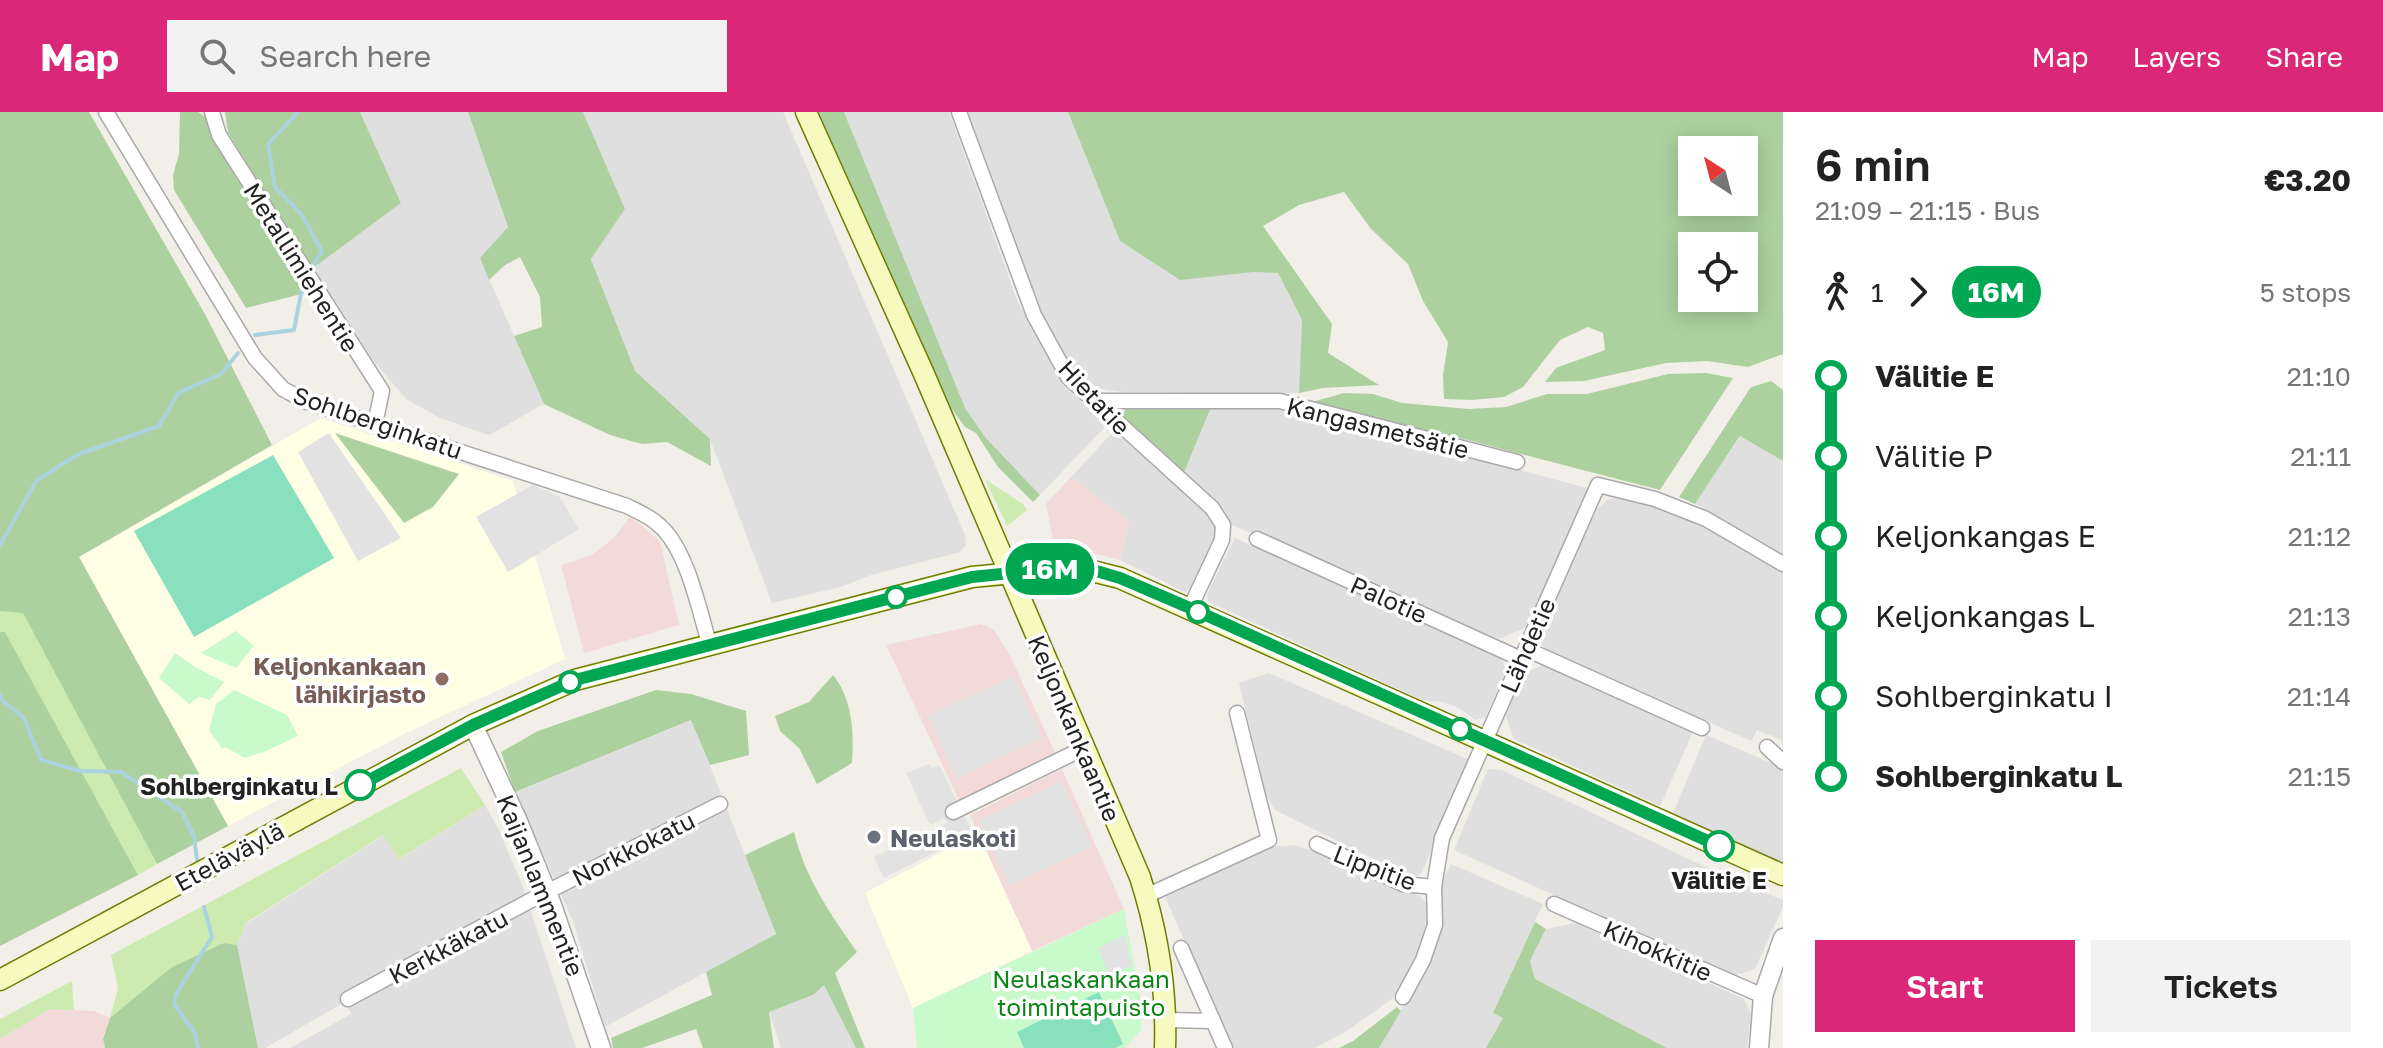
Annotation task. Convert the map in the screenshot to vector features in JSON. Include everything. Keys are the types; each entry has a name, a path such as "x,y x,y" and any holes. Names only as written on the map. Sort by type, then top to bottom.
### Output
{"main road":[{"name":"Keljonkankaantie","path":"806,112 924,374 1146,896 1156,929 1166,1020 1165,1048"},
{"name":"Eteläväylä","path":"0,980 473,725 575,680 972,577 1076,567 1120,578 1190,608 1783,875"}],"street":[{"name":"Sohlberginkatu","path":"106,112 255,358 283,389 307,402 627,506 648,517 662,527 675,544 709,643"},
{"name":"Metallimiehentie","path":"212,112 220,137 382,391 375,424"},
{"name":"Hietatie","path":"959,112 1034,315 1068,377 1212,508 1223,525 1222,540 1190,608"},
{"name":"Kangasmetsätie","path":"1093,401 1280,401 1517,462"},
{"name":"Lähdetie","path":"1403,997 1423,960 1435,925 1434,887 1442,838 1598,485 1655,499 1706,519 1783,564"},
{"name":"Palotie","path":"1257,539 1702,728"},
{"path":"1146,896 1269,840 1237,713"},
{"name":"Kaijanlammentie","path":"473,725 547,892 601,1048"},
{"path":"1767,747 1783,762"},
{"path":"953,812 1084,748"},
{"name":"Norkkokatu","path":"547,892 720,804"},
{"name":"Lippitie","path":"1317,844 1403,884 1434,887"},
{"name":"Kerkkäkatu","path":"348,999 547,892"},
{"name":"Kihokkitie","path":"1554,904 1763,996"},
{"path":"1759,1048 1763,996 1783,938"},
{"path":"1181,948 1225,1048"},
{"path":"1166,1020 1213,1021"}],"shaded area":[{"path":"360,112 468,112 508,227 480,258 544,404 489,435 440,418 406,399 372,359 312,269 401,203"},
{"path":"583,112 783,112 965,535 966,545 960,552 871,575 841,587 772,603 710,439 635,371 591,258 625,209"},
{"path":"844,112 949,112 1019,305 1061,381 1107,425 1040,495 986,438 966,410"},
{"path":"968,112 1068,112 1120,241 1253,272 1278,273 1302,320 1299,393 1122,392 1100,389 1084,379 1055,341 1041,311"},
{"path":"1212,405 1281,405 1587,488 1527,627 1499,639 1227,523 1182,477"},
{"path":"321,418 513,481 565,659 404,734 228,826 79,557"},
{"path":"1114,431 1206,512 1216,527 1215,538 1194,586 1185,592 1120,560 1129,521 1071,477"},
{"path":"329,433 401,538 358,561 298,452"},
{"path":"1741,436 1783,461 1783,554 1695,504"},
{"path":"1071,477 1129,521 1120,560 1084,551 1055,550 1046,504"},
{"path":"533,485 559,496 579,529 508,572 476,517"},
{"path":"1621,497 1705,525 1783,571 1783,746 1781,740 1757,730 1751,741 1542,645 1541,632 1597,509 1607,500"},
{"path":"630,516 660,541 679,625 584,653 561,565 592,555 615,537"},
{"path":"1235,538 1501,656 1506,672 1485,717 1475,720 1459,708 1422,700 1208,601 1207,594"},
{"path":"981,624 994,630 1010,655 1056,755 960,802 886,645"},
{"path":"1545,664 1694,730 1660,806 1514,739 1504,711 1521,675"},
{"path":"1269,673 1470,760 1421,874 1412,878 1275,810 1266,795 1239,683"},
{"path":"1013,676 1042,738 957,779 928,716"},
{"path":"692,720 776,934 605,1027 573,921 515,792"},
{"path":"1706,735 1783,768 1783,863 1673,813"},
{"path":"929,764 932,768 939,765 973,833 884,878 874,857 947,823 944,818 930,825 906,773"},
{"path":"1062,769 1124,909 1032,951 970,815"},
{"path":"1488,769 1502,770 1733,880 1783,900 1783,907 1755,969 1733,976 1454,850"},
{"path":"1062,781 1092,847 1009,885 979,820"},
{"path":"485,805 523,887 576,1048 290,1048 351,1014 345,1002 265,1048 258,1048 237,945 246,924 384,835 400,859"},
{"path":"978,833 1032,951 913,1008 865,893"},
{"path":"1292,845 1420,896 1428,906 1429,923 1418,955 1392,999 1344,1033 1315,1048 1232,1048 1165,897 1271,847"},
{"path":"1451,864 1543,904 1493,1013 1503,1018 1486,1048 1379,1048 1429,961 1440,927 1442,882"},
{"path":"1576,923 1744,999 1751,1014 1747,1048 1667,1048 1535,979 1530,961 1546,929"},
{"path":"1125,935 1132,966 1109,975 1098,948"},
{"path":"824,984 856,1048 781,1048 769,1012 813,995"},
{"path":"50,1009 94,1011 110,1018 103,1038 105,1048 0,1048 0,1039"}],"green space":[{"path":"0,112 89,112 206,316 272,445 79,557 228,826 157,864 23,613 0,611"},
{"path":"180,112 198,112 206,117 208,128 313,291 246,308 174,190"},
{"path":"225,112 360,112 401,203 312,269 228,133"},
{"path":"468,112 583,112 625,209 591,259 635,371 710,439 711,466 667,442 642,444 610,435 544,404 514,336 542,327 540,297 520,257 505,265 489,280 480,258 508,227"},
{"path":"818,112 844,112 966,410 986,438 1040,495 1033,502 998,467 976,433 965,427 951,408"},
{"path":"1068,112 1783,112 1783,354 1748,367 1707,361 1666,363 1584,381 1545,382 1556,368 1605,350 1603,333 1588,327 1560,340 1523,387 1504,397 1444,399 1443,375 1448,342 1423,301 1408,264 1371,229 1344,192 1299,205 1263,226 1332,324 1328,353 1379,385 1323,388 1299,393 1302,320 1278,273 1253,272 1180,280 1120,241"},
{"path":"1706,373 1733,378 1660,490 1460,438 1305,404 1344,393 1373,394 1402,403 1469,409 1506,407 1547,394 1587,394 1668,374"},
{"path":"1771,381 1783,390 1783,461 1740,436 1695,504 1679,497 1751,387"},
{"path":"1212,405 1182,477 1121,423 1126,406"},
{"path":"335,433 459,474 433,507 404,523"},
{"path":"273,455 334,558 194,637 134,531"},
{"path":"985,479 1023,504 1027,510 1007,526"},
{"path":"0,611 23,612 157,864 138,875 5,632 0,632"},
{"path":"236,631 254,646 236,668 201,653"},
{"path":"0,632 5,632 138,875 0,946"},
{"path":"175,653 224,682 210,700 199,697 189,704 159,678"},
{"path":"833,675 845,695 851,717 852,763 817,784 799,748 780,731 775,716 809,702"},
{"path":"234,690 287,715 298,736 245,758 225,747 222,749 209,730 216,704"},
{"path":"656,690 691,694 746,711 749,755 710,765 691,720 515,792 501,752 538,731"},
{"path":"461,768 485,805 399,859 383,835 246,923 237,945 224,943 110,1018 118,988 111,955"},
{"path":"794,832 812,880 857,952 835,973 865,1048 856,1048 824,985 813,995 769,1012 774,1048 703,1048 696,1029 642,1048 613,1048 611,1038 712,995 706,972 776,934 745,855"},
{"name":"Neulaskankaan toimintapuisto","path":"1124,909 1140,996 1141,1030 1125,1048 917,1048 913,1008"},
{"path":"1535,922 1546,929 1530,961 1535,979 1667,1048 1486,1048 1503,1018 1493,1013"},
{"path":"224,943 237,945 258,1048 105,1048 103,1039 110,1018 172,967"},
{"path":"72,981 74,1010 50,1009 0,1039 0,1019"},
{"path":"1099,992 1123,1044 1115,1048 1024,1048 1017,1032"},
{"path":"1397,1007 1401,1011 1379,1048 1339,1048 1353,1041"}],"waterway":[{"path":"298,112 268,144 275,187 302,215 322,251 313,266"},
{"path":"255,335 294,330 303,283"},
{"path":"0,545 37,480 79,454 159,426 178,393 221,374 238,353"},
{"path":"0,695 24,718 41,760 81,771 121,772 182,812 194,836 197,860"},
{"path":"198,1048 195,1033 174,1004 176,994 212,937 204,907"}],"bus line":[{"name":"16M","path":"360,785 506,709 575,680 616,667 972,577 1076,567 1120,578 1190,608 1719,846"}],"place":[{"name":"Keljonkankaan lähikirjasto","path":"442,679"},
{"name":"Sohlberginkatu L","path":"360,785"},
{"name":"Neulaskoti","path":"874,837"},
{"name":"Välitie E","path":"1719,846"}]}
